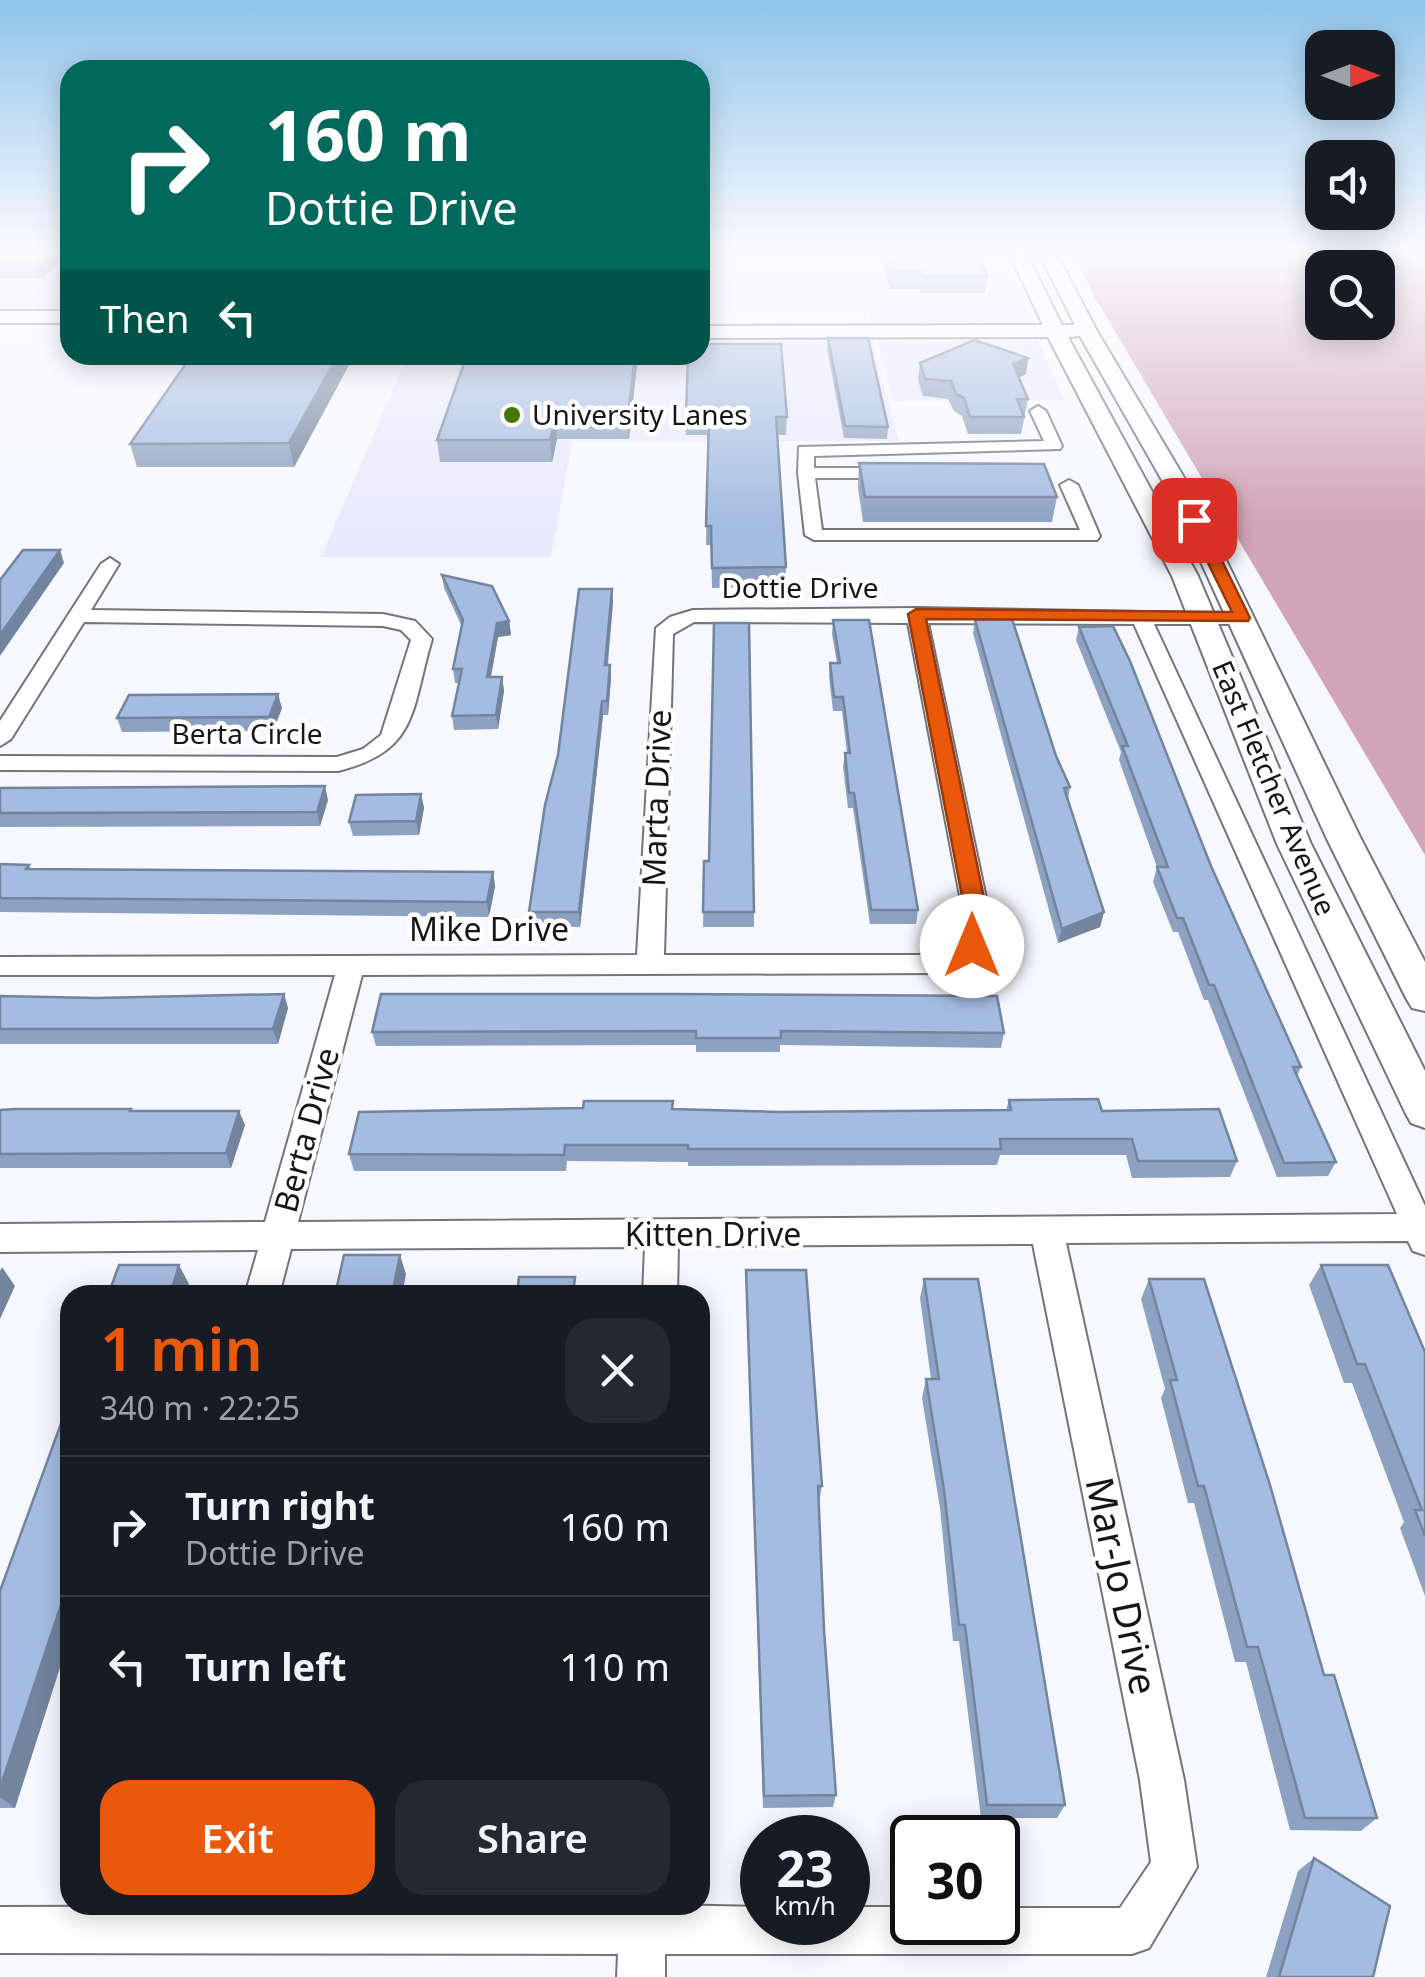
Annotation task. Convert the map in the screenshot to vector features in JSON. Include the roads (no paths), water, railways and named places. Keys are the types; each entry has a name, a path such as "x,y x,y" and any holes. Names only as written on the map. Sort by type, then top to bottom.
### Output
{"main road":[{"name":"East Fletcher Avenue","path":"1061,343 1150,508 1201,616 1294,844 1425,1112"},
{"name":"East Fletcher Avenue","path":"1095,343 1182,496 1344,839 1425,998"}],"street":[{"path":"1038,412 1054,446 805,451 814,536 1091,536 1069,485"},
{"path":"806,474 902,473"},
{"path":"0,738 110,564"},
{"name":"Mike Drive","path":"0,966 945,964 972,946 977,917 916,614"},
{"path":"1140,615 1423,1232"},
{"name":"Berta Circle","path":"0,763 338,764 370,754 391,738 422,639 408,626 383,620 76,616"},
{"name":"Dottie Drive","path":"663,632 677,621 693,616 1242,618"},
{"name":"Marta Drive","path":"650,964 663,632"},
{"name":"Berta Drive","path":"265,1285 351,965"},
{"name":"Mar-Jo Drive","path":"642,1918 1132,1930 1174,1867 1162,1780 1047,1232"},
{"name":"Kitten Drive","path":"0,1238 1423,1232"},
{"path":"660,1285 662,1235"},
{"path":"0,1930 93,1918 642,1918 641,1977"}],"place":[{"name":"University Lanes","path":"512,415"}]}
